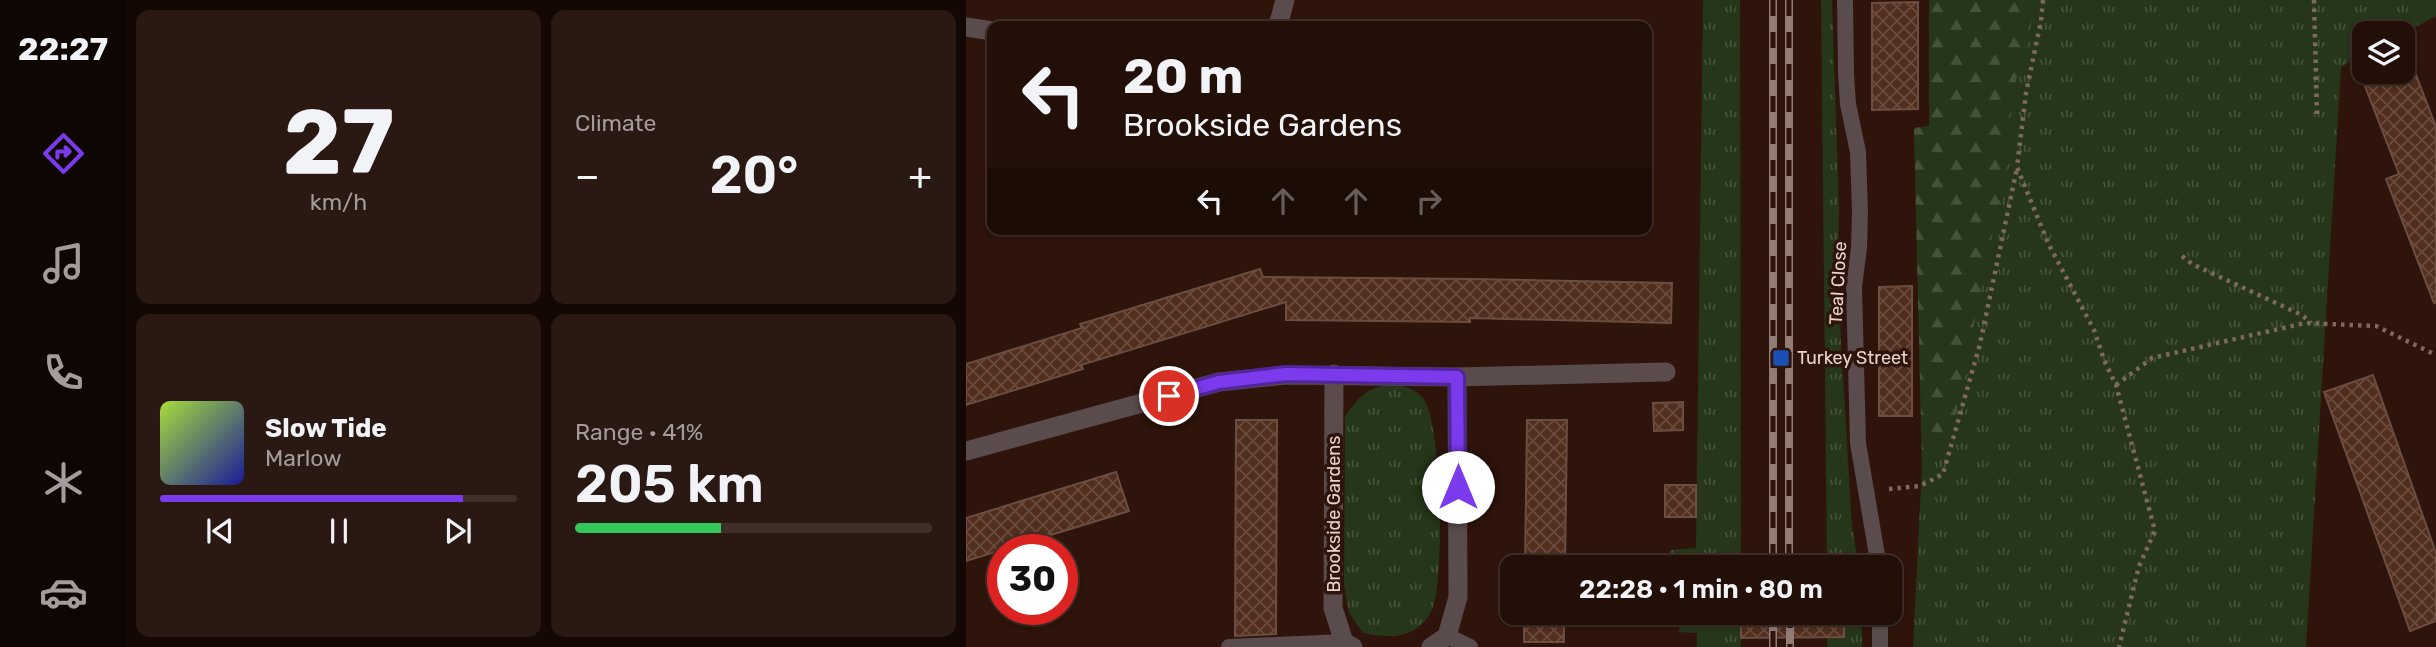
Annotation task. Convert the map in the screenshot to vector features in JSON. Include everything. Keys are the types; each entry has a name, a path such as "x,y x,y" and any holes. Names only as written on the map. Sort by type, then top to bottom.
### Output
{"street":[{"path":"1279,21 1285,0"},
{"path":"966,27 987,30"},
{"path":"966,451 1219,382 1286,374 1457,377 1666,372"},
{"name":"Brookside Gardens","path":"1334,374 1333,608 1349,645"},
{"path":"1439,642 1458,597 1457,377"}],"lane":[{"name":"Teal Close","path":"1844,0 1846,74 1858,164 1859,248 1854,287 1858,443 1877,555"},
{"path":"1880,625 1880,647"},
{"path":"1439,642 1470,647"},
{"path":"1229,647 1349,645"}],"path":[{"path":"1865,492 1920,486 1943,474 1980,344 2017,167 2026,93 2043,0"},
{"path":"2314,0 2317,114"},
{"path":"2017,167 2048,243 2094,330 2116,385 2155,531 2139,566 2119,647"},
{"path":"2182,256 2192,264 2302,315 2311,323"},
{"path":"2116,385 2152,358 2311,323 2376,326 2436,355"}],"green space":[{"path":"1703,0 1740,0 1741,555 1670,555 1670,550 1696,548"},
{"path":"1821,0 1832,0 1841,342 1852,527 1857,555 1827,555"},
{"path":"1929,0 2436,0 2436,16 2415,27 2415,21 2352,21 2352,61 2341,67 2306,647 1913,647 1922,464 1914,128 1929,126"},
{"path":"1929,0 2038,0 2013,91 2008,157 1954,423 1942,450 1922,464 1914,128 1929,126"},
{"path":"1396,383 1420,395 1429,413 1438,470 1440,542 1435,599 1430,614 1416,629 1408,633 1382,636 1363,633 1349,613 1344,585 1345,417 1366,393"},
{"path":"1679,625 1741,625 1741,647 1697,647 1697,633 1679,632"},
{"path":"1827,625 1862,625 1862,647 1827,647"}],"building":[{"path":"1918,2 1918,109 1872,110 1872,3"},
{"path":"2415,72 2436,127 2434,303 2386,179 2399,174 2365,86 2415,84"},
{"path":"1260,269 1263,277 1672,283 1671,323 1470,318 1470,322 1286,320 1286,302 1081,365 1083,369 966,405 966,364 1082,328 1080,324"},
{"path":"1912,286 1912,416 1879,416 1879,287"},
{"path":"2373,375 2436,553 2436,621 2410,631 2324,392"},
{"path":"1683,402 1683,430 1654,431 1653,403"},
{"path":"1236,420 1277,420 1276,634 1235,636"},
{"path":"1527,420 1567,420 1565,555 1525,555"},
{"path":"1116,472 1129,511 1054,534 987,534 987,555 966,561 966,518"},
{"path":"1665,485 1696,485 1696,517 1665,517"},
{"path":"1524,625 1564,625 1564,642 1524,642"},
{"path":"1741,625 1844,625 1844,637 1741,638"}],"railway":[{"path":"1773,0 1773,555"},
{"path":"1789,0 1789,555"},
{"path":"1773,625 1773,647"},
{"path":"1790,625 1790,647"}],"place":[{"name":"Turkey Street","path":"1781,358"}],"route":[{"path":"1169,396 1219,382 1286,374 1457,377 1458,487"}]}
